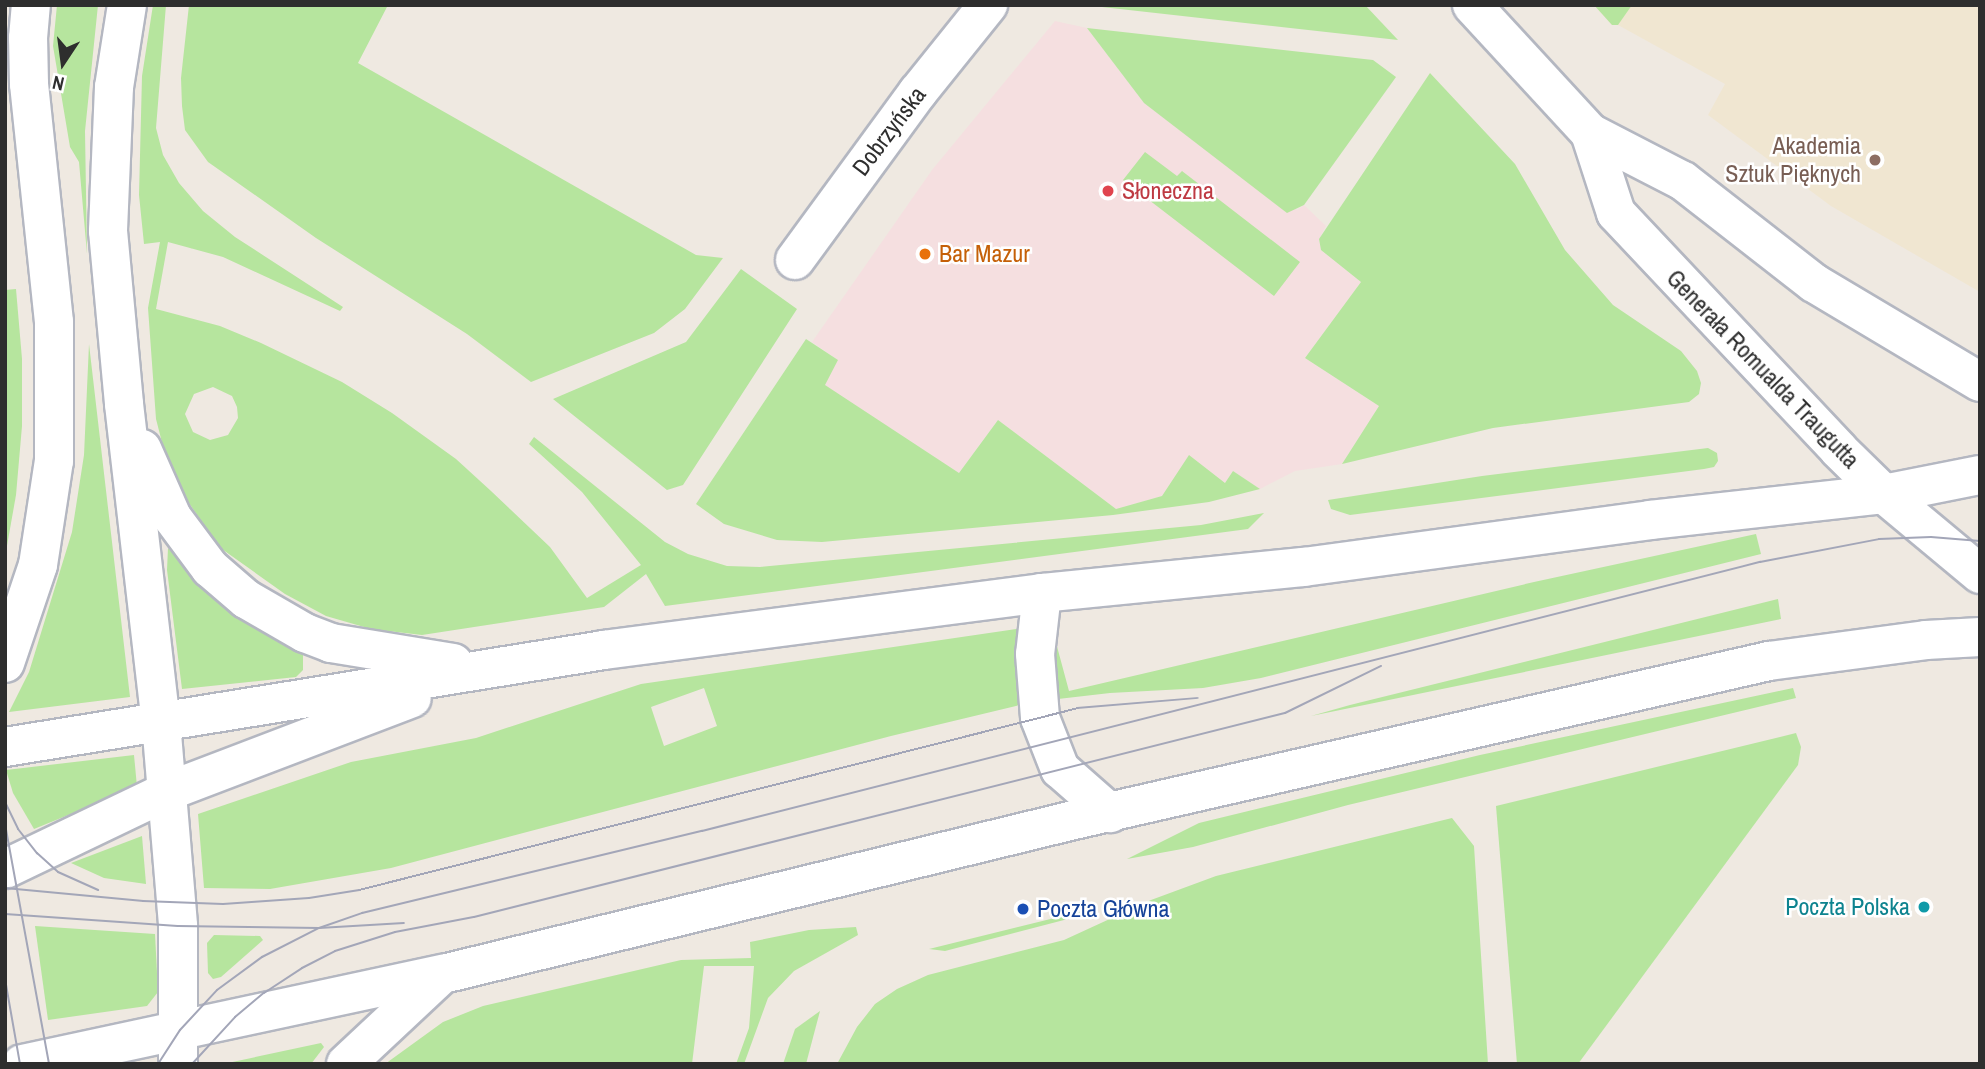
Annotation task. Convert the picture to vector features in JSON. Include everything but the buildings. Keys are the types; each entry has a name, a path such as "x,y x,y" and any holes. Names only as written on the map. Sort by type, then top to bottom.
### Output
{"main road":[{"path":"5,663 38,565 54,461 54,322 28,57 31,5"},
{"path":"127,5 114,87 108,231 125,412 161,722 178,926 178,1048"},
{"name":"Dobrzyńska","path":"794,260 918,92 988,5"},
{"name":"Generała Romualda Traugutta","path":"1472,5 1590,133 1683,181 1814,283 1980,382"},
{"name":"Generała Romualda Traugutta","path":"1590,133 1616,214 1839,450 1884,494 1980,574"},
{"path":"125,412 172,517 210,568 246,599 305,633 331,643 493,668"},
{"path":"5,747 604,650 1042,593 1304,566 1650,520 1884,494 1980,475"},
{"path":"1042,593 1035,654 1040,718 1060,769 1110,813"},
{"path":"22,1064 178,1048 443,974 1110,813 1769,661 1926,640 1980,637"},
{"path":"5,869 166,792 493,668"},
{"path":"346,1064 443,974"}],"shaded area":[{"name":"Akademia Sztuk Pięknych","path":"1594,5 1980,5 1980,292 1831,206 1708,115 1725,84 1618,25 1612,25"},
{"path":"1055,21 1087,28 1144,103 1297,210 1304,205 1326,226 1319,239 1321,250 1361,282 1305,358 1379,406 1342,464 1295,471 1260,489 1233,471 1225,483 1189,456 1162,496 1116,509 998,420 959,473 824,385 838,360 812,342 932,170"}],"green space":[{"path":"57,5 98,5 85,131 87,254 79,162 70,147 53,46"},
{"path":"153,5 166,5 156,128 163,155 179,183 203,211 235,237 343,307 340,311 223,257 168,242 156,309 220,326 261,343 342,382 392,413 456,459 491,491 550,547 587,598 641,565 582,492 529,444 534,437 665,542 688,554 727,566 760,567 1201,525 1264,513 1248,529 665,606 646,574 604,607 422,635 371,629 326,616 285,594 219,547 180,490 166,458 156,419 148,308 160,242 144,244 139,195 142,76","holes":["213,387 232,396 238,418 228,435 210,440 193,432 185,414 194,394"]},
{"path":"189,5 388,5 358,63 696,255 723,258 685,309 654,333 531,382 467,334 316,238 208,162 185,130 182,106 181,78"},
{"path":"1084,5 1365,5 1398,40"},
{"path":"1594,5 1632,5 1618,25 1612,25"},
{"path":"1087,28 1373,60 1396,77 1304,205 1287,213 1144,103"},
{"path":"1430,73 1515,164 1565,250 1613,305 1681,351 1697,371 1701,383 1699,394 1689,402 1493,428 1342,464 1379,406 1305,358 1361,282 1321,250 1319,239"},
{"path":"1145,152 1177,176 1182,171 1300,262 1274,296 1123,180"},
{"path":"741,269 797,309 683,485 667,490 553,399 686,342"},
{"path":"16,289 22,359 22,426 16,495 5,557 5,290"},
{"path":"806,339 838,360 825,385 959,473 998,420 1116,509 1162,496 1189,455 1225,483 1233,471 1260,489 1209,502 1113,515 822,542 777,540 724,524 696,504"},
{"path":"89,344 130,697 9,712 29,672 72,532 84,455"},
{"path":"1708,448 1717,453 1718,461 1714,467 1704,469 1350,515 1331,509 1328,500 1482,476"},
{"path":"1756,534 1761,554 1261,678 1203,688 1110,693 1032,702 891,736 391,868 270,889 204,888 198,814 351,762 476,738 641,684 1044,625 1055,639 1069,691 1534,582","holes":["704,688 717,726 664,746 651,707"]},
{"path":"168,548 227,610 298,650 303,655 303,670 296,677 182,689 167,570"},
{"path":"1778,599 1781,619 1311,716 1350,705"},
{"path":"1793,688 1796,698 1348,805 1193,847 1127,859 1199,823 1480,755"},
{"path":"1796,733 1801,747 1798,765 1578,1064 1517,1064 1496,806"},
{"path":"134,755 137,787 34,829 13,793 6,770"},
{"path":"1452,818 1474,846 1488,1064 837,1064 857,1027 875,1004 897,989 928,975 1064,940 1151,900 1216,876"},
{"path":"142,836 146,884 104,878 71,863"},
{"path":"1091,909 1064,920 945,951 929,949"},
{"path":"35,926 155,934 158,992 147,1006 48,1020"},
{"path":"856,927 858,935 794,971 768,998 744,1064 736,1064 749,1028 754,966 704,966 692,1064 385,1064 443,1022 483,1006 681,960 751,958 750,942 809,930"},
{"path":"214,935 260,936 263,940 221,977 213,979 208,973 207,943"},
{"path":"820,1011 806,1064 783,1064 795,1029"},
{"path":"321,1043 324,1047 311,1064 223,1064"}],"tram line":[{"path":"158,1064 180,1030 217,990 262,957 319,928 362,913 702,831 1760,562 1879,539 1931,537 1980,541"},
{"path":"192,1064 235,1017 264,993 302,968 335,951 395,932 474,917 1285,713 1381,666"},
{"path":"5,888 143,901 223,904 309,898 359,890 1078,708 1198,698"},
{"path":"5,802 18,829 37,853 58,872 98,890"},
{"path":"5,824 49,1064"},
{"path":"5,914 178,926 319,928 404,923"},
{"path":"5,979 20,1064"}],"place":[{"name":"Akademia Sztuk Pięknych","path":"1875,160"},
{"name":"Słoneczna","path":"1108,191"},
{"name":"Bar Mazur","path":"925,254"},
{"name":"Poczta Polska","path":"1924,907"},
{"name":"Poczta Główna","path":"1023,909"}]}
